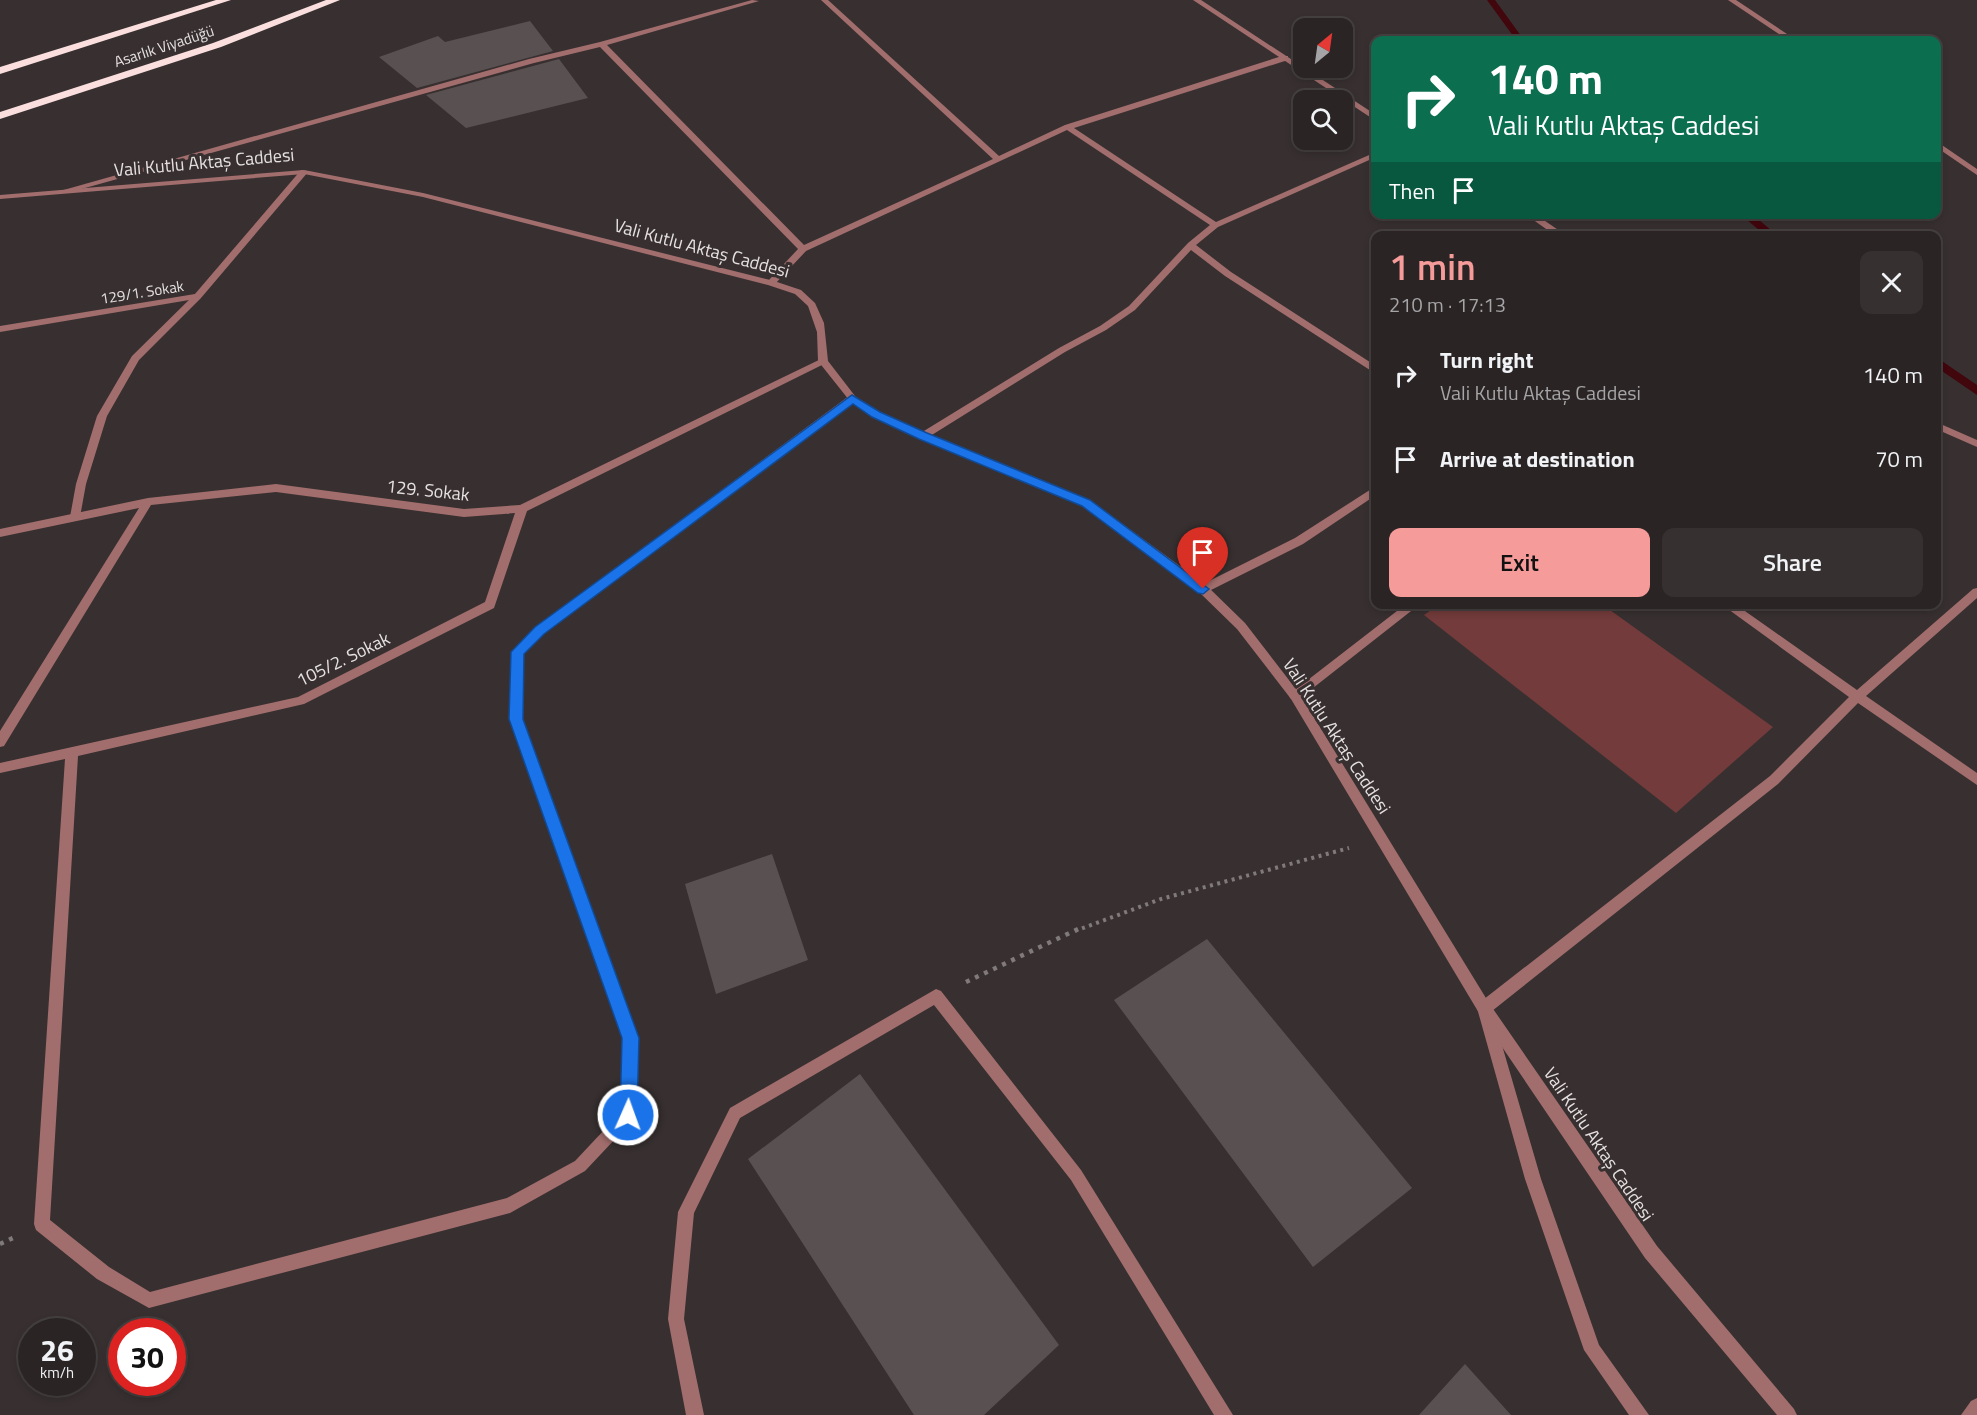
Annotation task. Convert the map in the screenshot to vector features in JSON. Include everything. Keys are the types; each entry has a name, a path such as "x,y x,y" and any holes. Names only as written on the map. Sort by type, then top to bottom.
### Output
{"highway":[{"name":"Asarlık Viyadüğü","path":"0,71 226,0"},
{"name":"Asarlık Viyadüğü","path":"0,116 217,45 335,0"}],"street":[{"path":"64,191 759,0"},
{"path":"824,0 998,159"},
{"path":"1196,0 1371,116"},
{"path":"1731,0 1786,36"},
{"path":"602,44 803,249"},
{"path":"771,283 803,249 1068,127 1285,58"},
{"path":"1068,127 1215,225"},
{"path":"1941,147 1977,173"},
{"path":"923,436 1062,350 1103,328 1132,308 1191,245 1215,225 1371,156"},
{"name":"Vali Kutlu Aktaş Caddesi","path":"0,197 304,172 423,195 771,283 799,293 816,309 824,339 823,361 852,398 876,415 1086,503 1203,589 1241,626 1294,696 1484,1008 1651,1252 1788,1415"},
{"name":"129/1. Sokak","path":"0,329 198,296 304,172"},
{"path":"1537,219 1555,231"},
{"path":"1191,245 1228,274 1371,368"},
{"path":"75,517 81,484 102,416 135,358 198,296"},
{"name":"129. Sokak","path":"0,532 148,502 276,488 464,513 522,509 823,361"},
{"path":"72,752 42,1224 103,1273 149,1300 510,1205 580,1166 628,1115 630,1038 516,719 518,652 539,631 852,398"},
{"path":"1941,427 1977,444"},
{"path":"1203,589 1299,541 1371,493"},
{"path":"0,742 148,502"},
{"name":"105/2. Sokak","path":"0,768 300,701 490,605 522,509"},
{"path":"1640,1415 1592,1350 1533,1179 1484,1008 1774,780 1859,695 1977,592"},
{"path":"1294,696 1408,609"},
{"path":"1733,609 1977,780"},
{"path":"695,1415 676,1319 686,1212 735,1113 936,996 1076,1175 1224,1415"},
{"path":"1970,1415 1977,1407"}],"path":[{"path":"936,996 1082,928 1161,899 1381,839"}],"shaded area":[{"path":"1433,609 1609,609 1773,727 1676,813 1424,615"}],"building":[{"path":"530,21 553,51 417,88 379,57 438,36 445,42"},
{"path":"559,59 588,98 466,128 426,95"},
{"path":"772,854 808,960 716,994 685,884"},
{"path":"1207,939 1412,1188 1313,1267 1114,1000"},
{"path":"860,1074 1059,1345 984,1415 914,1415 748,1159"},
{"path":"1465,1364 1511,1415 1419,1415"}],"waterway":[{"path":"1491,0 1517,36"},
{"path":"1751,219 1767,231"},
{"path":"1941,365 1977,391"}],"route":[{"path":"628,1115 630,1038 516,719 518,652 539,631 852,398 876,415 1086,503 1203,589"}]}
